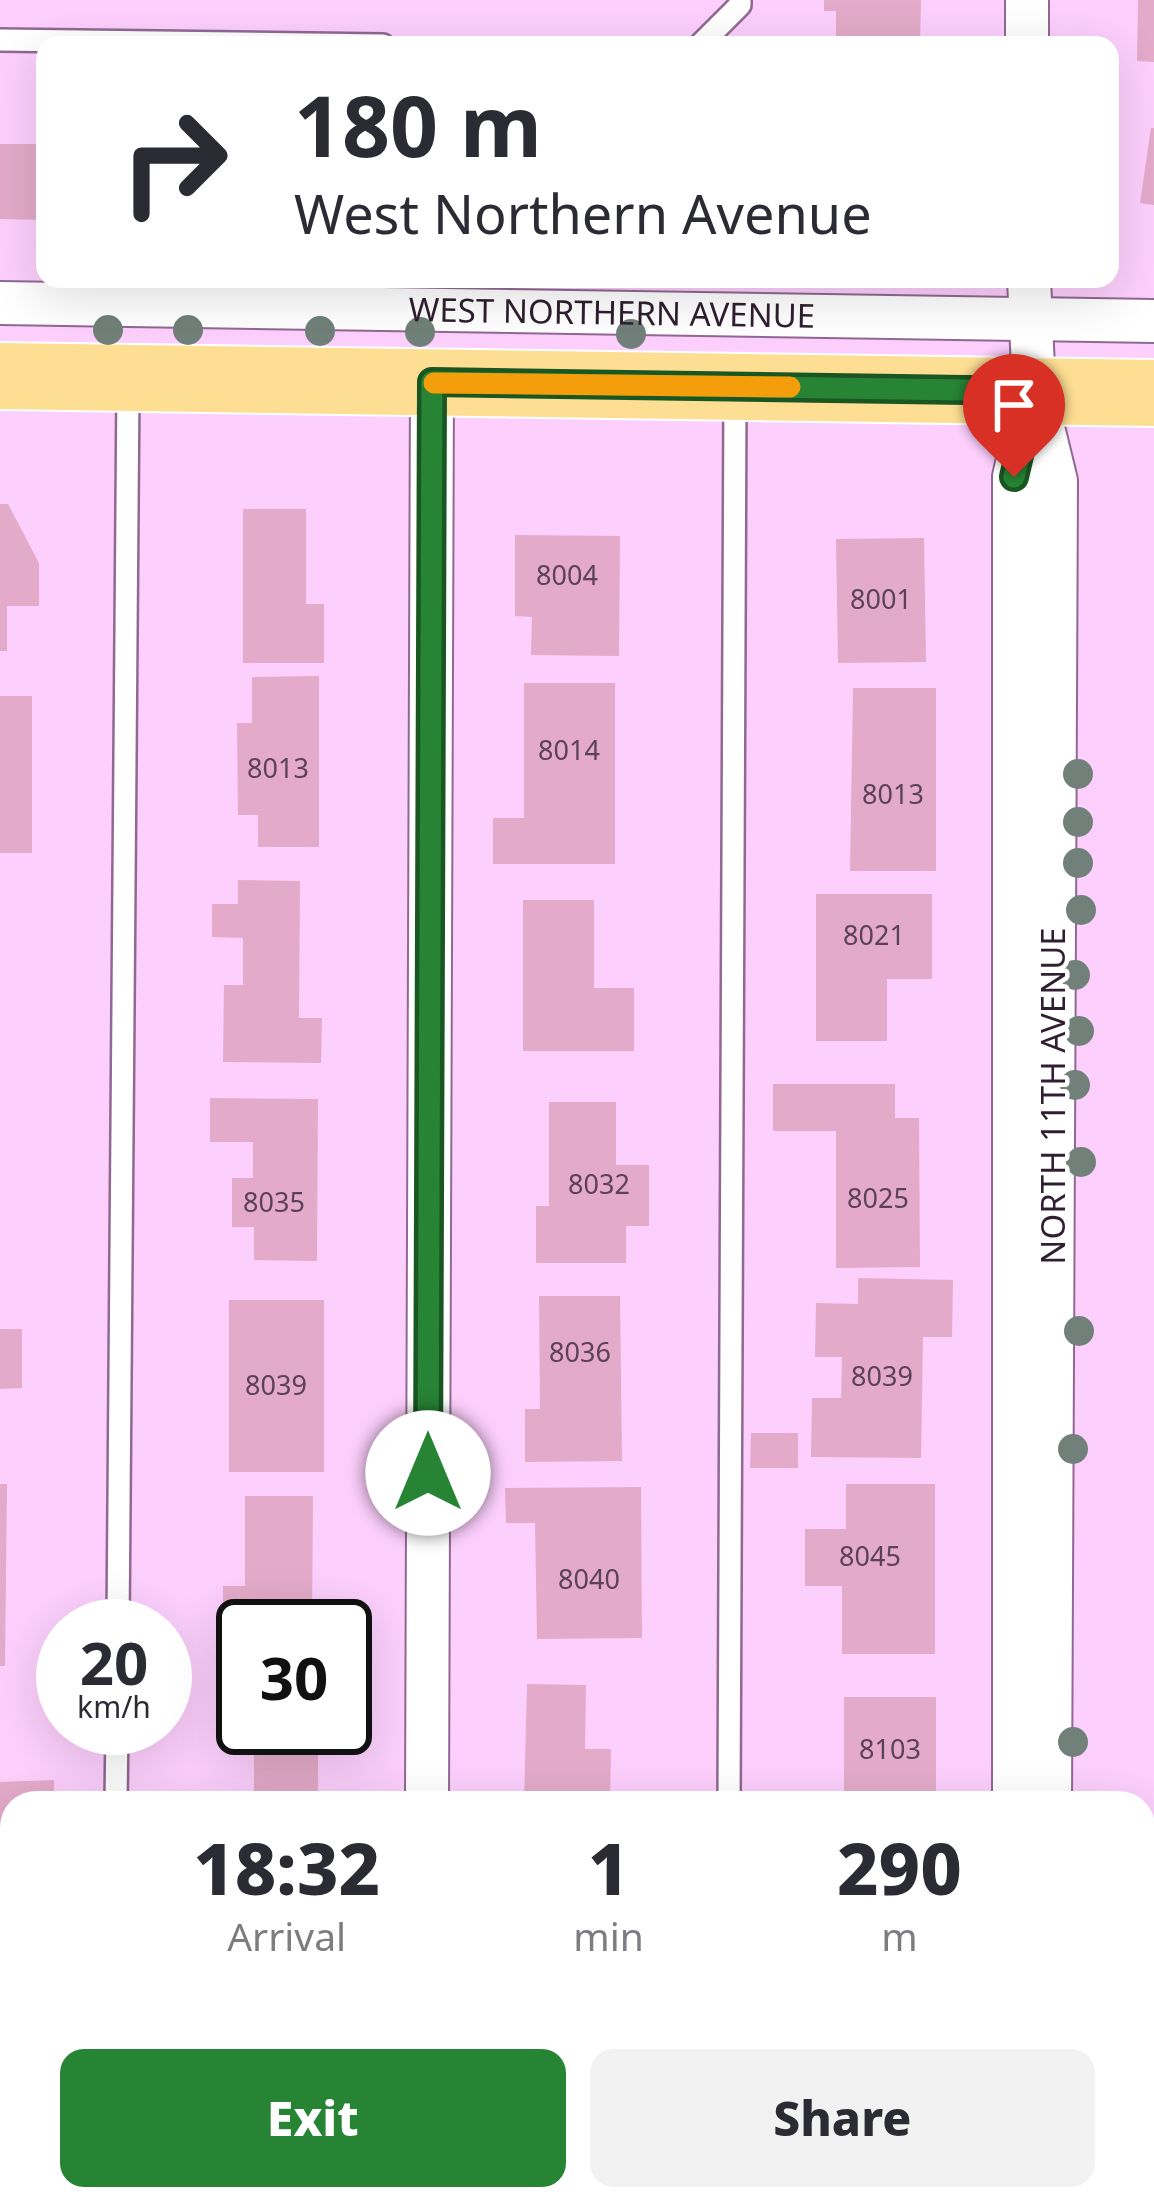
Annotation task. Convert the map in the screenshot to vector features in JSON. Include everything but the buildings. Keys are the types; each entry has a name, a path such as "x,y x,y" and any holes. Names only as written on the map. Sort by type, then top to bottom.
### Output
{"main road":[{"path":"0,376 1154,393"}],"street":[{"path":"1027,0 1027,36"},
{"name":"WEST NORTHERN AVENUE","path":"0,303 1030,299 1154,321"},
{"name":"NORTH 11TH AVENUE","path":"1030,299 1034,391 1056,481 1050,1791"},
{"path":"427,1791 432,382"},
{"name":"NORTH 11TH AVENUE","path":"1014,1791 1014,477 1034,391"}],"lane":[{"path":"709,36 740,0"},
{"path":"0,40 36,40"},
{"path":"118,1599 128,379"},
{"path":"729,1791 736,387"},
{"path":"116,1791 117,1755"}],"slow traffic":[{"path":"434,383 790,387"}],"route":[{"path":"428,1473 432,382 1034,391 1014,477"}]}
